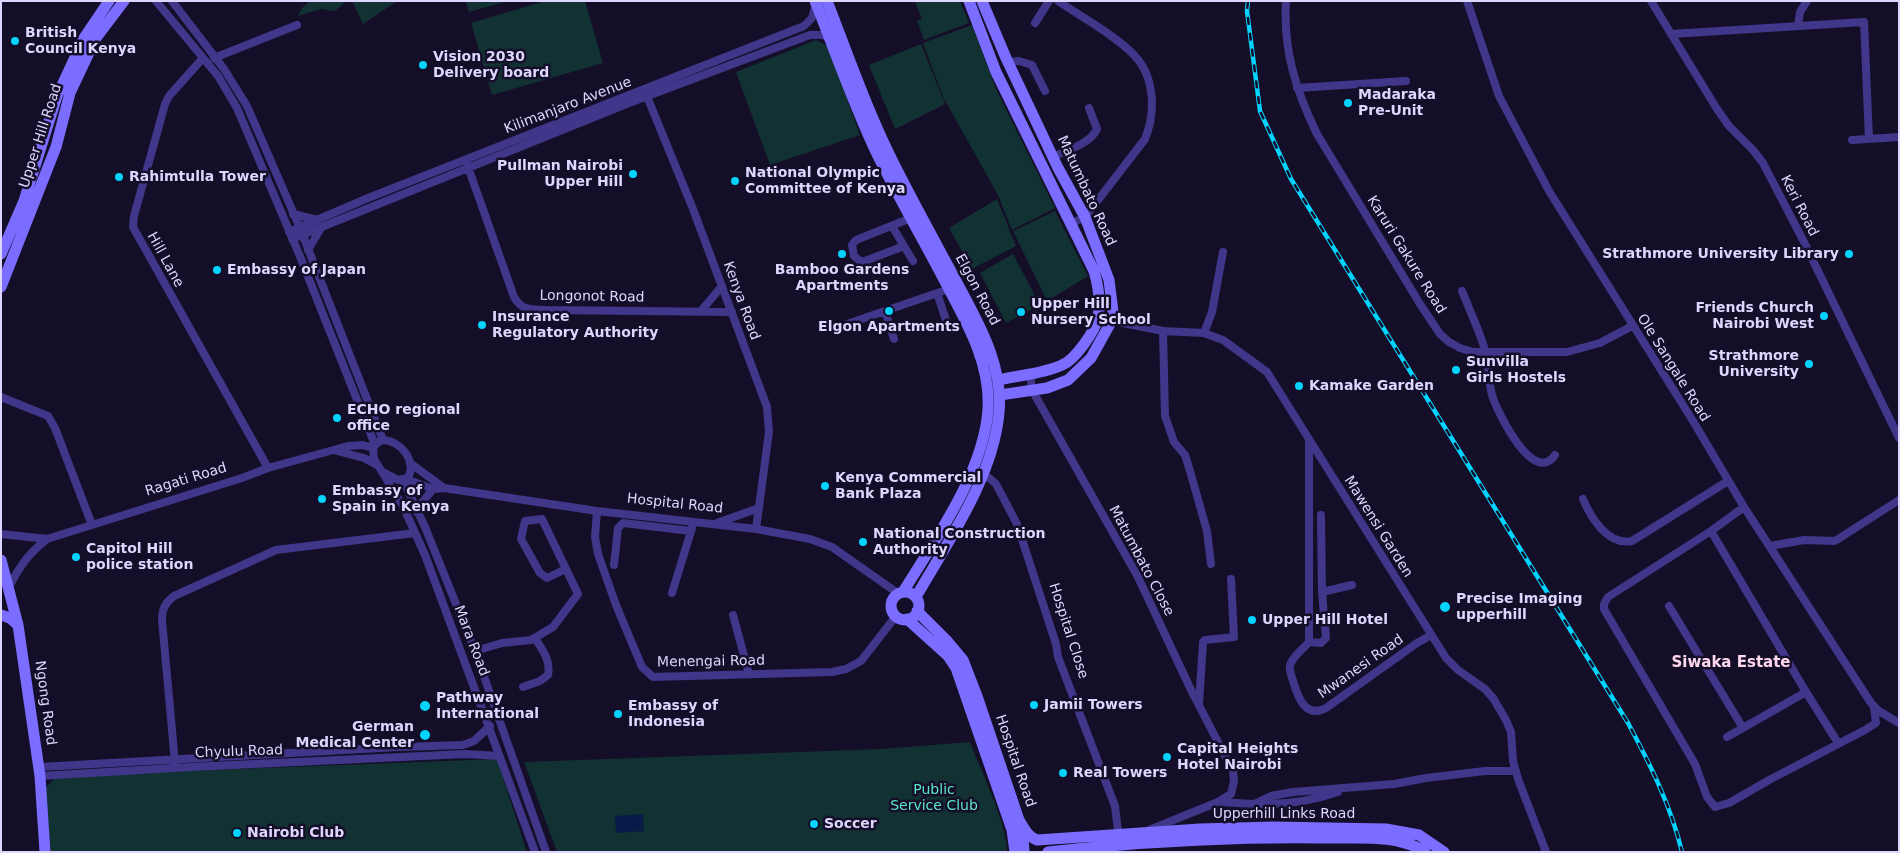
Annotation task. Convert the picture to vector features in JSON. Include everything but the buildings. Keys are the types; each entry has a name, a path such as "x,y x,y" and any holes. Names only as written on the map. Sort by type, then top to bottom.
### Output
{"street":[{"name":"Upper Hill Road","path":"1,254 24,202 57,96 84,38 109,1"},
{"name":"Upper Hill Road","path":"1,287 56,147 70,92 96,38 124,1"},
{"name":"Mara Road","path":"156,1 225,86 237,108 324,318 374,447 377,465 403,506 425,555 490,726 499,756 535,852"},
{"path":"172,1 244,100 302,231 383,440"},
{"name":"Matumbato Road","path":"968,1 992,65 1096,278 1099,297 1098,318 1082,347 1064,365 999,380"},
{"name":"Matumbato Road","path":"982,1 1007,60 1051,153 1085,217 1109,280 1112,312 1111,322 1091,358 1068,380 1047,388 1000,395"},
{"path":"1035,23 1049,1"},
{"path":"1058,1 1134,54 1147,78 1153,101 1151,125 1146,139 1085,217 1070,224"},
{"name":"Karuri Gakure Road","path":"1286,1 1285,14 1289,48 1297,88 1317,134 1440,334 1460,348 1486,352 1567,352 1600,343 1632,326"},
{"name":"Ole Sangale Road","path":"1467,1 1499,96 1549,191 1744,507 1874,707 1899,723"},
{"name":"Keri Road","path":"1650,1 1725,121 1763,163 1804,242 1899,438"},
{"path":"1798,26 1800,12 1807,1"},
{"name":"Elgon Road","path":"820,2 830,37 876,152 975,342 987,380 988,409 984,435 971,474 901,593"},
{"name":"Elgon Road","path":"820,2 893,162 987,342 999,380 999,412 989,460 962,516 916,597"},
{"name":"Kilimanjaro Avenue","path":"290,235 468,168 804,26 812,18 820,2"},
{"path":"1671,34 1864,22 1869,139"},
{"path":"214,58 297,25"},
{"name":"Kilimanjaro Avenue","path":"320,224 368,198 646,93 810,35 830,37"},
{"name":"Hill Lane","path":"203,58 169,96 165,104 133,226 268,468"},
{"path":"992,65 1007,60 1019,60 1032,65 1045,91"},
{"path":"1297,88 1406,80"},
{"name":"Kenya Road","path":"646,93 693,209 767,407 769,432 756,529"},
{"path":"1011,103 1025,97"},
{"path":"1037,157 1087,140 1094,135 1097,129 1090,108"},
{"path":"1852,140 1899,137"},
{"name":"Longonot Road","path":"465,160 514,297 520,305 527,309 732,312"},
{"path":"293,214 320,224 308,250"},
{"path":"904,246 866,261 860,261 854,256 852,245 856,240 911,218"},
{"path":"892,226 913,261"},
{"path":"1082,248 1094,241"},
{"path":"1204,332 1212,312 1223,252"},
{"path":"701,311 722,286"},
{"path":"847,324 949,289"},
{"path":"1462,291 1486,352 1492,396 1499,413 1520,448 1530,457 1542,463 1551,462 1555,455"},
{"path":"937,293 947,323"},
{"path":"885,311 894,339"},
{"path":"324,318 333,314"},
{"name":"Mawensi Garden","path":"1098,318 1162,331 1204,332 1223,340 1267,372 1446,658 1458,670 1485,689 1493,698 1510,732 1512,761 1546,852"},
{"path":"1162,331 1165,416 1174,442 1185,455 1190,471 1207,531 1211,564"},
{"name":"Matumbato Close","path":"1030,374 1032,390 1138,577 1199,706 1229,762 1234,781 1231,794 1218,802"},
{"path":"1,398 48,416 55,428 92,525"},
{"path":"374,447 383,440"},
{"path":"383,440 396,444 404,450 410,462 424,475 444,488"},
{"path":"1310,441 1309,642 1321,643 1326,638 1322,592 1321,515"},
{"name":"Ragati Road","path":"1,534 47,539 242,478 268,468 348,446 363,445 374,447"},
{"name":"Ragati Road","path":"335,451 357,456 377,465"},
{"path":"410,462 411,472 404,479 433,489 421,504 418,513"},
{"name":"Mara Road","path":"383,472 398,480 404,479 475,651 546,852"},
{"name":"Hospital Close","path":"982,475 996,484 1017,524 1056,644 1058,657 1115,806 1119,846"},
{"path":"1584,499 1590,516 1604,532 1617,541 1627,542 1632,541 1728,481"},
{"name":"Hospital Road","path":"433,489 444,488 597,511 756,529 810,539 832,547 901,593"},
{"path":"1770,546 1804,540 1836,541 1899,500"},
{"path":"1744,507 1608,597 1604,604 1604,609 1695,764 1707,797 1715,807 1722,806 1876,724 1874,707"},
{"path":"715,524 759,508"},
{"name":"Menengai Road","path":"597,511 595,537 598,554 616,605 644,671 653,677 832,672 846,669 861,661 896,616"},
{"path":"475,651 502,643 521,642 534,638 553,627 578,594 566,569 542,519 525,521 521,539 540,573 547,578 566,569"},
{"path":"672,593 694,521"},
{"path":"614,566 618,528 622,523 691,531"},
{"path":"1710,531 1838,743"},
{"path":"176,768 162,620 166,602 174,596 276,550 415,533"},
{"name":"Ragati Road","path":"9,587 16,572 27,557 47,539"},
{"name":"Ngong Road","path":"1,560 18,625 40,771 45,852"},
{"path":"1199,706 1203,642 1234,637 1231,580"},
{"path":"1322,592 1352,584"},
{"path":"901,593 911,593 916,597 918,603 915,615 907,619 901,619 896,616 891,604 892,600 901,593"},
{"path":"1669,606 1743,728"},
{"name":"Hospital Road","path":"917,611 963,660 980,704 1019,820 1024,852"},
{"path":"1,615 10,618 18,625"},
{"path":"733,615 749,674"},
{"name":"Hospital Road","path":"907,619 948,656 956,668 1012,830 1015,852"},
{"name":"Mwanesi Road","path":"1309,642 1292,661 1290,669 1302,704 1307,708 1319,711 1431,635"},
{"path":"524,687 540,681 548,675 550,667 547,657 534,638"},
{"path":"1727,737 1806,692"},
{"name":"Chyulu Road","path":"40,771 175,759 464,745 474,741 490,726"},
{"name":"Chyulu Road","path":"40,771 176,768 465,754 499,756"},
{"path":"1145,832 1218,802 1254,804 1272,796 1293,792 1394,784 1485,771 1515,771"},
{"path":"1019,820 1026,832 1037,840 1118,834"},
{"name":"Upperhill Links Road","path":"1118,834 1274,827 1386,829 1400,830 1419,836 1444,852"},
{"name":"Upperhill Links Road","path":"1119,846 1174,840 1368,839 1403,842 1425,852"},
{"path":"1048,852 1119,846"}],"green space":[{"path":"310,1 348,1 335,11 321,9 298,16 302,8"},
{"path":"352,1 397,1 363,24"},
{"path":"466,1 508,1 469,12"},
{"path":"545,1 585,1 603,63 492,95 471,23"},
{"path":"915,1 960,1 969,23 924,40 917,21 922,19"},
{"path":"972,25 997,91 1055,208 1012,230 998,195 943,97 923,43"},
{"path":"816,40 828,46 860,135 770,165 736,72"},
{"path":"921,44 945,104 895,129 869,65"},
{"path":"997,199 1016,246 972,269 949,228"},
{"path":"1055,211 1088,276 1047,301 1013,231"},
{"path":"1013,254 1040,305 1006,323 980,273"},
{"name":"Public Service Club","path":"970,742 993,797 1003,827 1007,852 557,852 524,762 882,749"},
{"path":"497,759 527,852 51,852 45,788 57,776"}],"water":[{"path":"643,814 644,831 616,833 615,816"}],"railway":[{"path":"1248,1 1247,11 1260,111 1291,179 1628,723 1659,786 1672,818 1682,852"}],"place":[{"name":"British Council Kenya","path":"15,41"},
{"name":"Vision 2030 Delivery board","path":"423,65"},
{"name":"Madaraka Pre-Unit","path":"1348,103"},
{"name":"Pullman Nairobi Upper Hill","path":"633,174"},
{"name":"Rahimtulla Tower","path":"119,177"},
{"name":"National Olympic Committee of Kenya","path":"735,181"},
{"name":"Bamboo Gardens Apartments","path":"842,254"},
{"name":"Strathmore University Library","path":"1849,254"},
{"name":"Embassy of Japan","path":"217,270"},
{"name":"Elgon Apartments","path":"889,311"},
{"name":"Upper Hill Nursery School","path":"1021,312"},
{"name":"Friends Church Nairobi West","path":"1824,316"},
{"name":"Insurance Regulatory Authority","path":"482,325"},
{"name":"Strathmore University","path":"1809,364"},
{"name":"Sunvilla Girls Hostels","path":"1456,370"},
{"name":"Kamake Garden","path":"1299,386"},
{"name":"ECHO regional office","path":"337,418"},
{"name":"Kenya Commercial Bank Plaza","path":"825,486"},
{"name":"Embassy of Spain in Kenya","path":"322,499"},
{"name":"National Construction Authority","path":"863,542"},
{"name":"Capitol Hill police station","path":"76,557"},
{"name":"Precise Imaging upperhill","path":"1445,607"},
{"name":"Upper Hill Hotel","path":"1252,620"},
{"name":"Jamii Towers","path":"1034,705"},
{"name":"Pathway International","path":"425,706"},
{"name":"Embassy of Indonesia","path":"618,714"},
{"name":"German Medical Center","path":"425,735"},
{"name":"Capital Heights Hotel Nairobi","path":"1167,757"},
{"name":"Real Towers","path":"1063,773"},
{"name":"Soccer","path":"814,824"},
{"name":"Nairobi Club","path":"237,833"}],"district":[{"name":"Siwaka Estate","path":"1731,663"}]}
